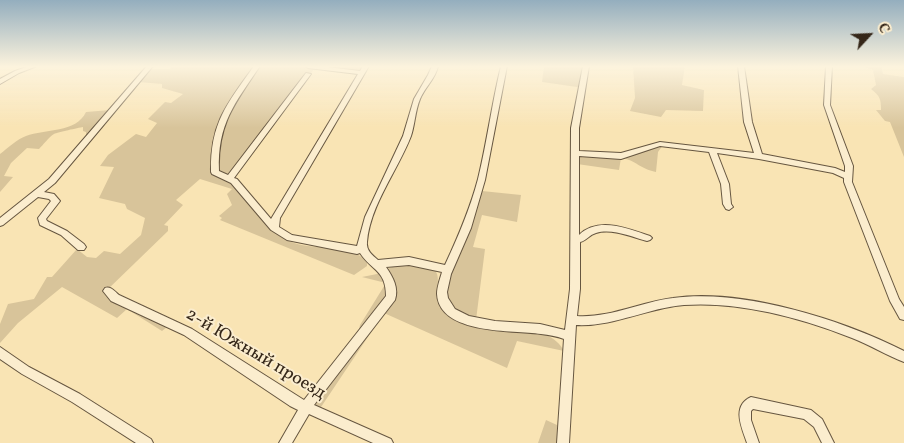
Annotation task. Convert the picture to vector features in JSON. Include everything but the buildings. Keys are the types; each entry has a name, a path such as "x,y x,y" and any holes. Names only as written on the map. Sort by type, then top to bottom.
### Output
{"street":[{"path":"0,223 52,181 96,127 108,118 133,87"},
{"path":"243,87 227,109 216,132 213,150 215,172 234,181 274,228 290,238 312,244 362,249"},
{"path":"229,178 296,87"},
{"path":"274,228 276,218 354,87"},
{"path":"362,249 366,227 408,134 418,96 425,87"},
{"path":"499,87 484,169 476,199 460,243 447,269 441,294 444,303 452,313 462,318 485,324 539,327 569,336"},
{"path":"563,443 576,239 575,128 582,87"},
{"path":"744,87 748,122 759,156"},
{"path":"828,87 827,105 849,166 848,182 895,301 904,316"},
{"path":"575,153 621,156 660,144 713,152 759,156 835,171 847,176"},
{"path":"713,152 725,184 729,207"},
{"path":"37,194 51,196 56,201 42,218 43,223 64,233 81,247"},
{"path":"576,239 581,239 586,232 599,227 646,238"},
{"path":"285,443 306,409 391,297 390,280 362,249"},
{"path":"377,264 409,261 447,269"},
{"name":"2-й Южный проезд","path":"108,291 115,298 188,332 236,366 306,409 387,443"},
{"path":"572,320 613,317 674,302 724,301 810,319 876,342 904,357"},
{"path":"0,352 10,362 77,398 91,409 110,417 147,443"},
{"path":"752,443 745,420 745,409 751,403 807,414 818,424 828,443"}],"shaded area":[{"path":"301,87 234,176 266,215 263,221 281,237 303,245 342,249 352,252 367,262 367,266 354,275 220,220 222,218 219,216 232,205 227,194 232,189 200,179 176,200 183,205 164,225 168,226 168,231 105,292 167,327 162,331 127,309 117,318 62,287 18,323 0,343 0,324 8,304 34,299 47,277 52,277 77,249 87,257 96,258 104,251 120,254 141,235 145,218 127,209 125,204 99,198 114,167 100,166 108,155 136,134 146,137 157,123 148,119 165,102 171,103 183,94 162,88"},
{"path":"634,87 689,87 704,90 703,111 666,110 661,117 630,111 635,98"},
{"path":"874,87 904,87 904,157 890,122 885,121 876,110 881,110 881,103 878,96 871,89"},
{"path":"110,110 104,119 86,136 83,127 54,134 39,149 27,148 11,163 4,176 13,177 0,192 0,154 19,139 68,127 81,119 86,112"},
{"path":"663,145 658,152 656,172 621,158 619,170 577,164 579,155 612,157"},
{"path":"482,191 521,195 517,222 482,215 473,247 485,249 476,320 462,314 452,306 446,288 447,279"},
{"path":"400,263 424,265 435,270 438,277 437,292 439,300 447,311 460,322 533,330 557,341 564,351 517,341 507,368 384,313 319,410 313,407 358,334 360,325 386,283 362,277 377,274"},
{"path":"546,420 557,425 558,443 538,443"}]}
